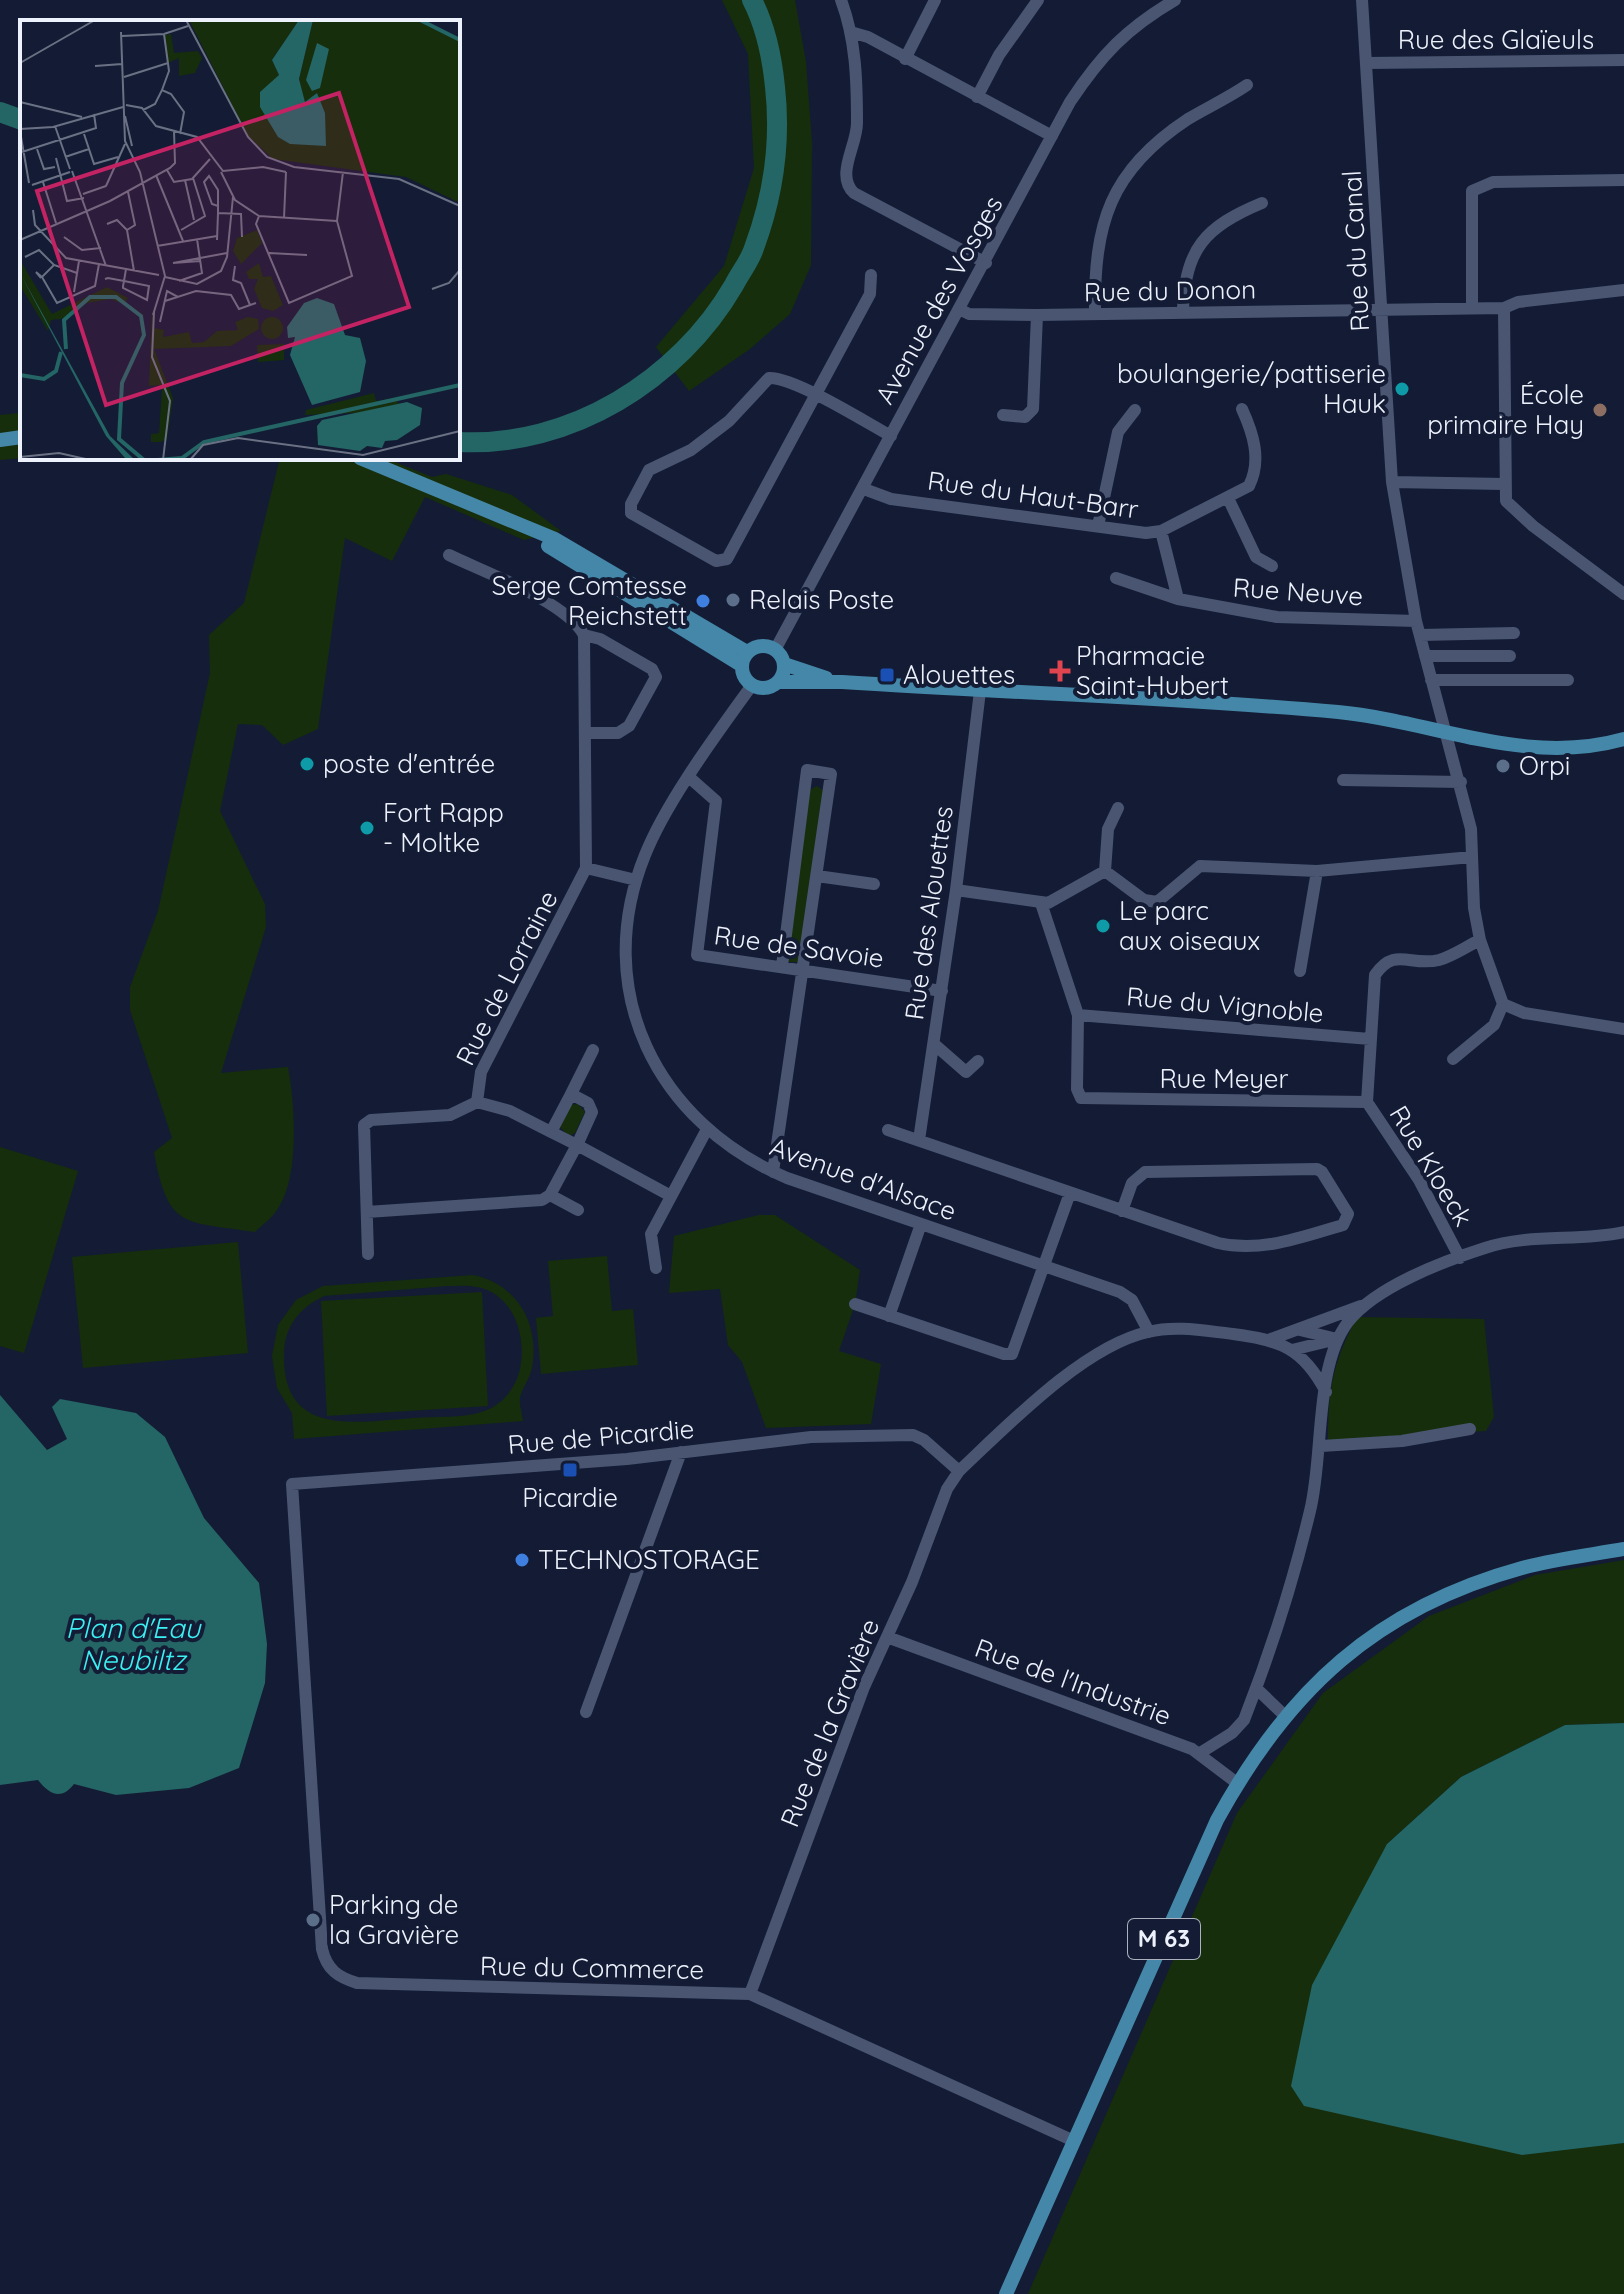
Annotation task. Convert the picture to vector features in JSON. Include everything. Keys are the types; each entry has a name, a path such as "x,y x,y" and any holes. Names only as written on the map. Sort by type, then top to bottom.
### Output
{"main road":[{"path":"0,440 20,437"},
{"path":"365,460 516,524 744,659"},
{"path":"842,682 784,664 775,650 758,646 744,659 744,677 752,685 765,688 778,682 842,682 1341,712 1490,744 1528,748 1624,739"},
{"path":"778,682 784,664"},
{"name":"M 63","path":"1006,2294 1217,1820 1237,1783 1284,1715 1347,1654 1447,1596 1525,1567 1624,1549"}],"street":[{"path":"841,0 854,33 857,127 845,176 847,186 986,263"},
{"path":"905,59 935,0"},
{"path":"977,97 999,55 1038,0"},
{"name":"Avenue des Vosges","path":"775,650 1070,102 1105,52 1142,19 1175,0"},
{"name":"Rue du Canal","path":"1362,0 1392,482 1416,621 1461,782 1480,940 1503,1004"},
{"path":"854,33 868,37 1052,136"},
{"name":"Rue des Glaïeuls","path":"1367,63 1624,60"},
{"path":"1095,314 1096,252 1107,208 1121,181 1162,138 1247,85"},
{"path":"1472,308 1472,191 1493,182 1624,180"},
{"path":"1183,312 1183,280 1195,249 1228,218 1262,203"},
{"path":"871,275 870,294 815,396 727,559 716,561 631,513 631,504 649,470 691,450 729,421 769,378 782,378 815,396 891,436"},
{"name":"Rue du Donon","path":"959,309 969,314 1037,315 1504,308 1518,302 1624,290"},
{"path":"1504,308 1506,501 1624,594"},
{"path":"1003,415 1025,417 1033,409 1037,315"},
{"name":"Rue du Haut-Barr","path":"864,489 891,499 1146,533 1161,531 1249,486 1253,477 1255,439 1242,409"},
{"path":"1098,526 1118,432 1135,410"},
{"path":"1392,482 1504,484"},
{"path":"1228,498 1256,557 1272,566"},
{"path":"1161,531 1178,599"},
{"path":"449,555 556,608 577,622 584,635 600,639 652,669 656,677 629,726 618,733 585,733"},
{"name":"Rue Neuve","path":"1116,578 1178,599 1277,617 1416,621"},
{"path":"1420,635 1514,633"},
{"name":"Rue de Lorraine","path":"368,1254 362,1131 367,1122 450,1115 477,1102 481,1072 586,868 584,635"},
{"path":"1425,656 1510,656"},
{"path":"1431,680 1568,680"},
{"name":"Avenue d'Alsace","path":"752,685 658,827 636,880 626,943 631,1000 639,1029 666,1084 706,1131 773,1172 1125,1294 1137,1307 1149,1332"},
{"name":"Rue des Alouettes","path":"919,1140 956,890 980,691"},
{"path":"773,1172 831,774 807,770 782,966"},
{"name":"Rue de Savoie","path":"690,778 716,801 697,955 942,991"},
{"path":"1343,780 1461,782"},
{"path":"1105,871 1108,829 1118,808"},
{"path":"1105,871 1144,900 1157,902 1200,866 1317,871 1472,857"},
{"name":"Rue de Lorraine","path":"586,868 636,880"},
{"path":"956,890 1041,903 1059,901 1105,871"},
{"path":"1300,971 1317,871"},
{"path":"817,876 874,884"},
{"path":"1041,903 1078,1015"},
{"name":"Rue Kloeck","path":"1460,1258 1419,1180 1367,1102 1370,1039 1375,975 1384,962 1393,958 1433,961 1480,940"},
{"path":"1453,1059 1494,1025 1503,1004 1524,1013 1624,1029"},
{"name":"Rue du Vignoble","path":"1078,1015 1370,1039"},
{"name":"Rue Meyer","path":"1078,1015 1077,1089 1081,1098 1367,1102"},
{"path":"934,1044 966,1072 978,1061"},
{"path":"551,1132 593,1050"},
{"path":"367,1212 536,1201 550,1195 592,1112 588,1103 571,1094"},
{"path":"477,1102 510,1111 671,1196"},
{"path":"888,1130 1122,1211 1218,1243 1250,1247 1343,1225 1348,1214 1322,1172 1317,1169 1145,1172 1132,1183 1122,1211"},
{"path":"656,1268 651,1234 706,1131"},
{"path":"855,1304 1004,1354 1012,1354 1070,1193"},
{"path":"550,1195 578,1210"},
{"path":"889,1316 921,1224"},
{"path":"1271,1339 1364,1305 1410,1278 1499,1244 1624,1232"},
{"path":"1200,1753 1232,1733 1244,1720 1256,1688 1285,1607 1311,1508 1326,1392 1337,1339 1364,1305"},
{"path":"1149,1332 1187,1329 1271,1339 1292,1350 1315,1371 1326,1392"},
{"path":"1298,1330 1337,1339"},
{"name":"Rue de la Gravière","path":"750,1994 864,1687 947,1489 959,1471 1002,1430 1101,1349 1149,1332"},
{"path":"1292,1350 1337,1339"},
{"path":"1321,1446 1402,1441 1470,1429"},
{"name":"Rue de Picardie","path":"292,1484 681,1452 811,1437 913,1435 924,1440 959,1471"},
{"path":"586,1712 681,1452"},
{"name":"Rue du Commerce","path":"292,1484 322,1949 328,1967 340,1978 357,1983 750,1994 1074,2141"},
{"name":"Rue de l'Industrie","path":"887,1637 1200,1753 1237,1783"},
{"path":"1256,1688 1284,1715"}],"shaded area":[{"path":"722,0 795,0 806,62 812,143 811,265 790,314 750,349 689,391 656,347 724,266 754,168 748,54"},
{"path":"20,409 20,458 0,460 0,415 19,413"},
{"path":"280,460 390,460 432,477 446,474 512,495 561,531 524,540 425,497 392,561 345,538 318,729 283,745 262,725 238,724 220,811 265,904 266,927 221,1073 288,1067 294,1120 292,1160 284,1196 275,1213 255,1232 196,1222 173,1209 159,1177 154,1152 172,1138 130,1010 130,987 158,911 210,673 209,635 244,603"},
{"path":"817,786 824,791 799,962 788,962 809,790"},
{"path":"578,1104 585,1112 575,1133 569,1136 559,1126 570,1105"},
{"path":"0,1147 78,1171 24,1353 0,1346"},
{"path":"759,1215 775,1215 860,1270 855,1304 839,1351 881,1364 871,1424 766,1428 742,1362 728,1345 720,1289 669,1293 674,1236"},
{"path":"238,1242 248,1353 83,1368 72,1257"},
{"path":"607,1256 612,1311 633,1309 638,1365 541,1374 536,1318 553,1316 548,1261"},
{"path":"473,1275 502,1287 522,1308 532,1336 532,1368 520,1397 523,1421 294,1439 292,1413 277,1388 272,1356 278,1325 296,1300 323,1286","holes":["474,1286 490,1291 509,1308 515,1319 521,1344 520,1369 512,1388 499,1403 479,1413 460,1416 347,1422 326,1419 309,1412 295,1399 286,1380 285,1342 291,1325 308,1306 324,1296"]},
{"path":"482,1292 488,1406 327,1416 321,1301"},
{"path":"1357,1317 1484,1319 1494,1417 1486,1431 1328,1442 1333,1378"},
{"path":"1624,1560 1624,1723 1565,1725 1461,1777 1387,1844 1610,2144 1624,2143 1624,2294 1028,2294 1237,1813 1323,1693 1429,1616 1535,1575"}],"water":[{"name":"Plan d'Eau Neubiltz","path":"0,1395 47,1450 67,1439 52,1407 60,1399 136,1413 165,1437 204,1518 259,1583 267,1644 265,1683 239,1768 189,1788 116,1795 74,1784 64,1793 55,1794 38,1780 0,1785"},
{"path":"1624,1723 1624,2143 1522,2155 1304,2106 1291,2086 1312,1985 1387,1844 1461,1777 1565,1725"}],"waterway":[{"path":"460,442 500,441 541,433 580,420 617,401 652,378 683,350 711,319 734,285 750,258 761,229 771,189 776,148 777,107 772,65 765,31 752,0"},
{"path":"0,112 20,119"}],"place":[{"name":"boulangerie/pattiserie Hauk","path":"1402,389"},
{"name":"École primaire Hay","path":"1600,410"},
{"name":"Relais Poste","path":"733,600"},
{"name":"Serge Comtesse Reichstett","path":"703,601"},
{"name":"Pharmacie Saint-Hubert","path":"1060,671"},
{"name":"Alouettes","path":"887,675"},
{"name":"poste d'entrée","path":"307,764"},
{"name":"Orpi","path":"1503,766"},
{"name":"Fort Rapp - Moltke","path":"367,828"},
{"name":"Le parc aux oiseaux","path":"1103,926"},
{"name":"Picardie","path":"570,1470"},
{"name":"TECHNOSTORAGE","path":"522,1560"},
{"name":"Parking de la Gravière","path":"313,1920"}]}
